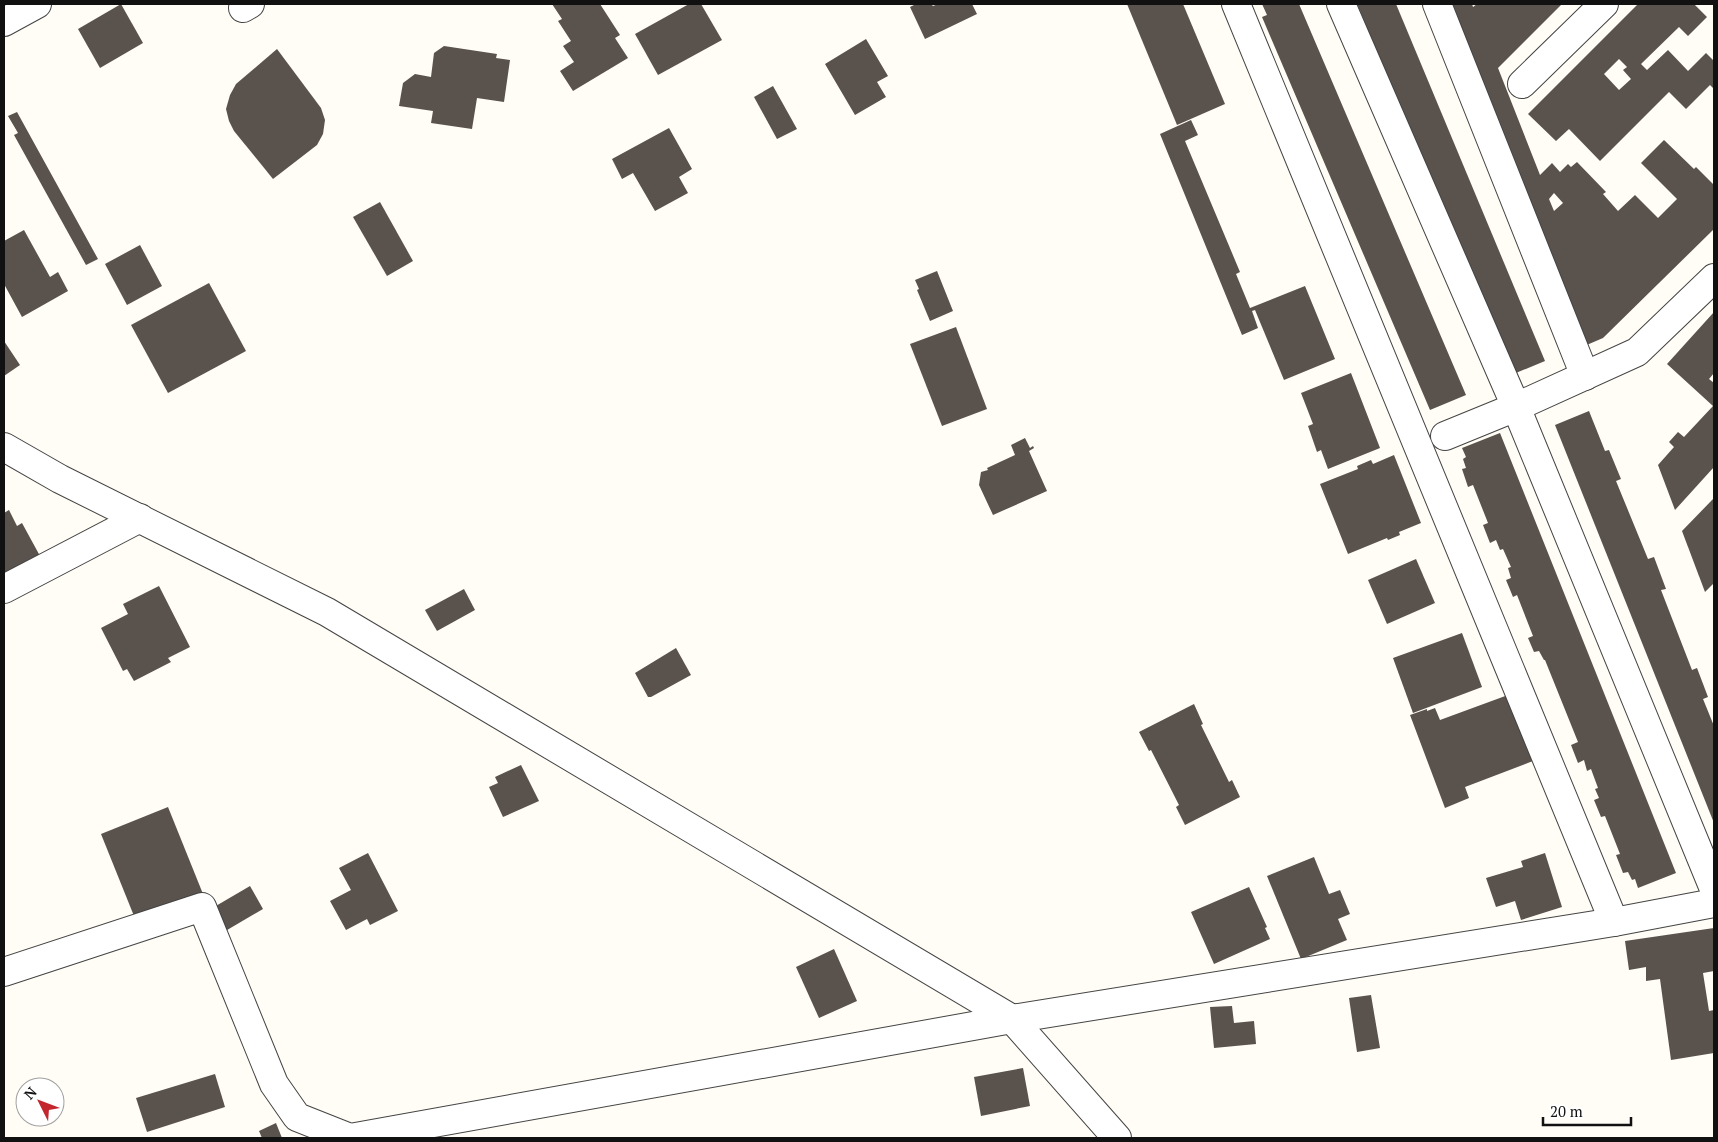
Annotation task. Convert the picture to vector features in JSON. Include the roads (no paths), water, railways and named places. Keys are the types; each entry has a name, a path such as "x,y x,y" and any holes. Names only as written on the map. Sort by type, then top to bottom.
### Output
{"street":[{"path":"4,22 37,4"},
{"path":"1236,4 1614,922"},
{"path":"1341,4 1516,407 1714,889"},
{"path":"1437,4 1585,376"},
{"path":"1522,84 1604,4"},
{"path":"1445,436 1516,407 1637,352 1714,278"},
{"path":"4,447 60,479 327,612 1012,1019 1117,1138"},
{"path":"4,589 140,518"},
{"path":"4,972 202,907 274,1084 298,1117 350,1138 1012,1019 1614,922 1714,903"}]}
